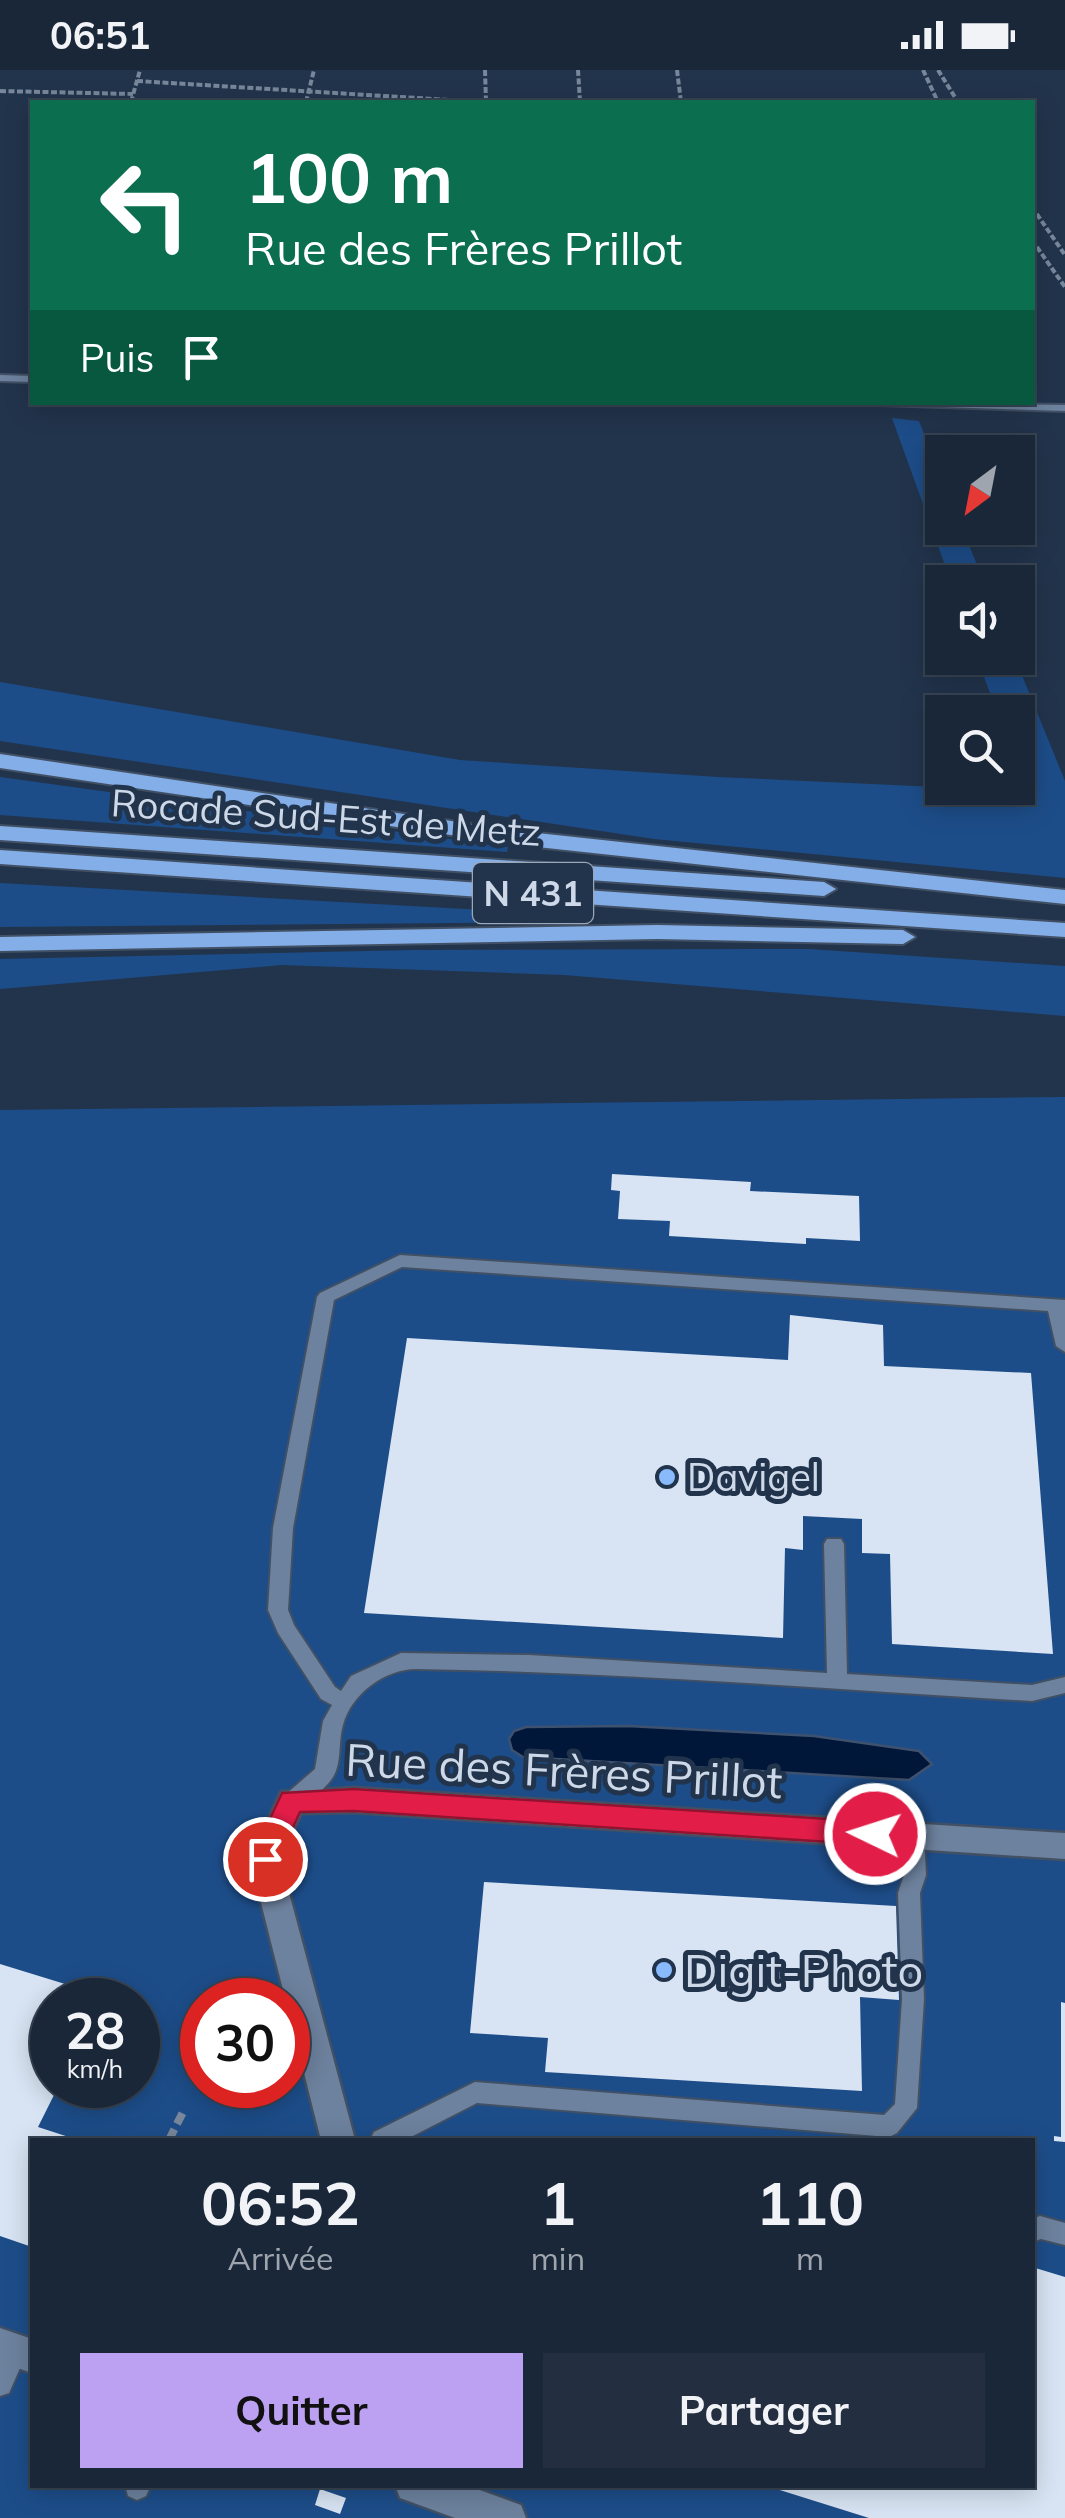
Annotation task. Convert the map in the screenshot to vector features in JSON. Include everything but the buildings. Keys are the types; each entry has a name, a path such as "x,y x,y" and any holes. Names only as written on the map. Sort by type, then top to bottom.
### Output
{"highway":[{"path":"0,761 518,838 1065,897"},
{"name":"Rocade Sud-Est de Metz","path":"0,833 1065,905"},
{"name":"Rocade Sud-Est de Metz","path":"0,857 1065,930"},
{"path":"0,944 657,932 1065,940"}],"street":[{"name":"Rue des Frères Prillot","path":"288,1978 265,1859 292,1801 354,1800 1065,1846"},
{"name":"Rue des Frères Prillot","path":"310,2059 337,2138"},
{"path":"422,2488 508,2518"}],"lane":[{"path":"0,378 30,379"},
{"path":"974,405 1065,408"},
{"path":"344,1702 328,1693 285,1628 278,1610 283,1528 326,1297 400,1262 1060,1305 1065,1346"},
{"path":"834,1544 836,1681"},
{"path":"292,1801 325,1773 332,1722 358,1682 401,1661 529,1662 1032,1694 1065,1685"},
{"path":"386,2138 475,2092 889,2126 906,2108 913,1999 909,1893 915,1875 913,1836"},
{"path":"1035,2230 1040,2227 1065,2234"},
{"path":"0,2384 16,2350"}],"path":[{"path":"132,100 140,70"},
{"path":"307,100 314,70"},
{"path":"484,100 486,70"},
{"path":"578,70 580,100"},
{"path":"677,70 681,100"},
{"path":"923,70 937,100"},
{"path":"938,70 957,100"},
{"path":"137,81 449,100"},
{"path":"0,91 133,94"},
{"path":"1036,218 1065,255"},
{"path":"1035,244 1065,287"},
{"path":"170,2138 184,2110"}],"shaded area":[{"path":"892,418 919,421 925,436 925,510"},
{"path":"938,545 969,545 977,565 945,565"},
{"path":"983,675 1022,675 1030,695 991,695"},
{"path":"0,682 460,760 925,786 925,805 1035,805 1035,707 1065,781 1065,878 654,839 0,741"},
{"path":"0,777 508,847 507,852 0,815"},
{"path":"0,883 571,915 571,922 0,927"},
{"path":"808,949 1065,966 1065,1016 564,975 282,965 0,989 0,959 413,950"},
{"path":"1065,1097 1065,2518 0,2518 0,1110"},
{"path":"628,1726 814,1736 919,1751 932,1764 909,1780 523,1757 512,1750 509,1739 514,1731 526,1727"}],"place":[{"name":"Davigel","path":"667,1477"},
{"name":"Digit-Photo","path":"664,1970"}],"route":[{"path":"265,1859 292,1801 354,1800 875,1834"}]}
